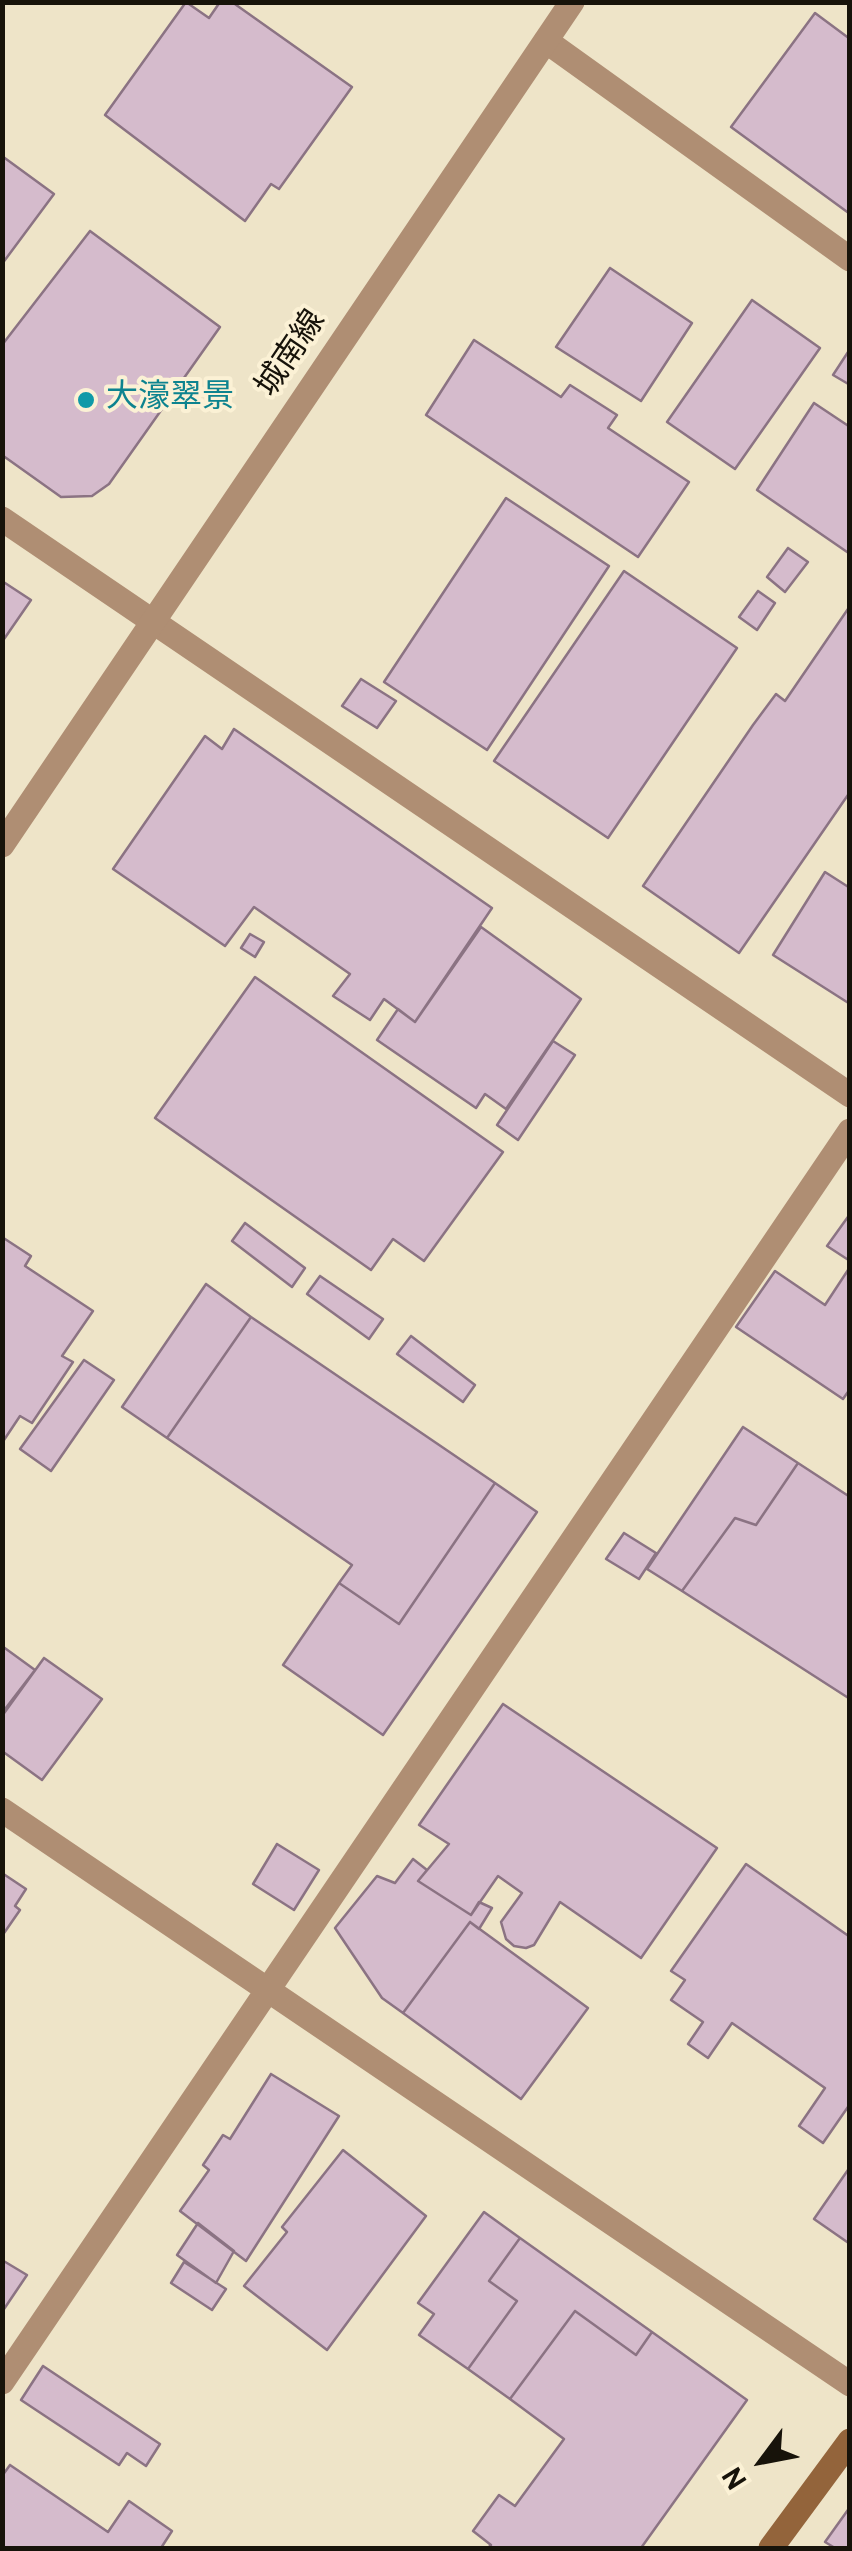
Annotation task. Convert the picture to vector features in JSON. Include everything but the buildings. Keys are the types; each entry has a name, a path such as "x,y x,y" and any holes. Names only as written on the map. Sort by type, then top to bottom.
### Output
{"main road":[{"path":"771,2548 850,2442"}],"street":[{"name":"城南線","path":"2,846 572,2"},
{"path":"546,41 850,259"},
{"path":"2,518 850,1095"},
{"path":"2,2382 850,1131"},
{"path":"2,1810 850,2384"}],"place":[{"name":"大濠翠景","path":"86,400"}]}
